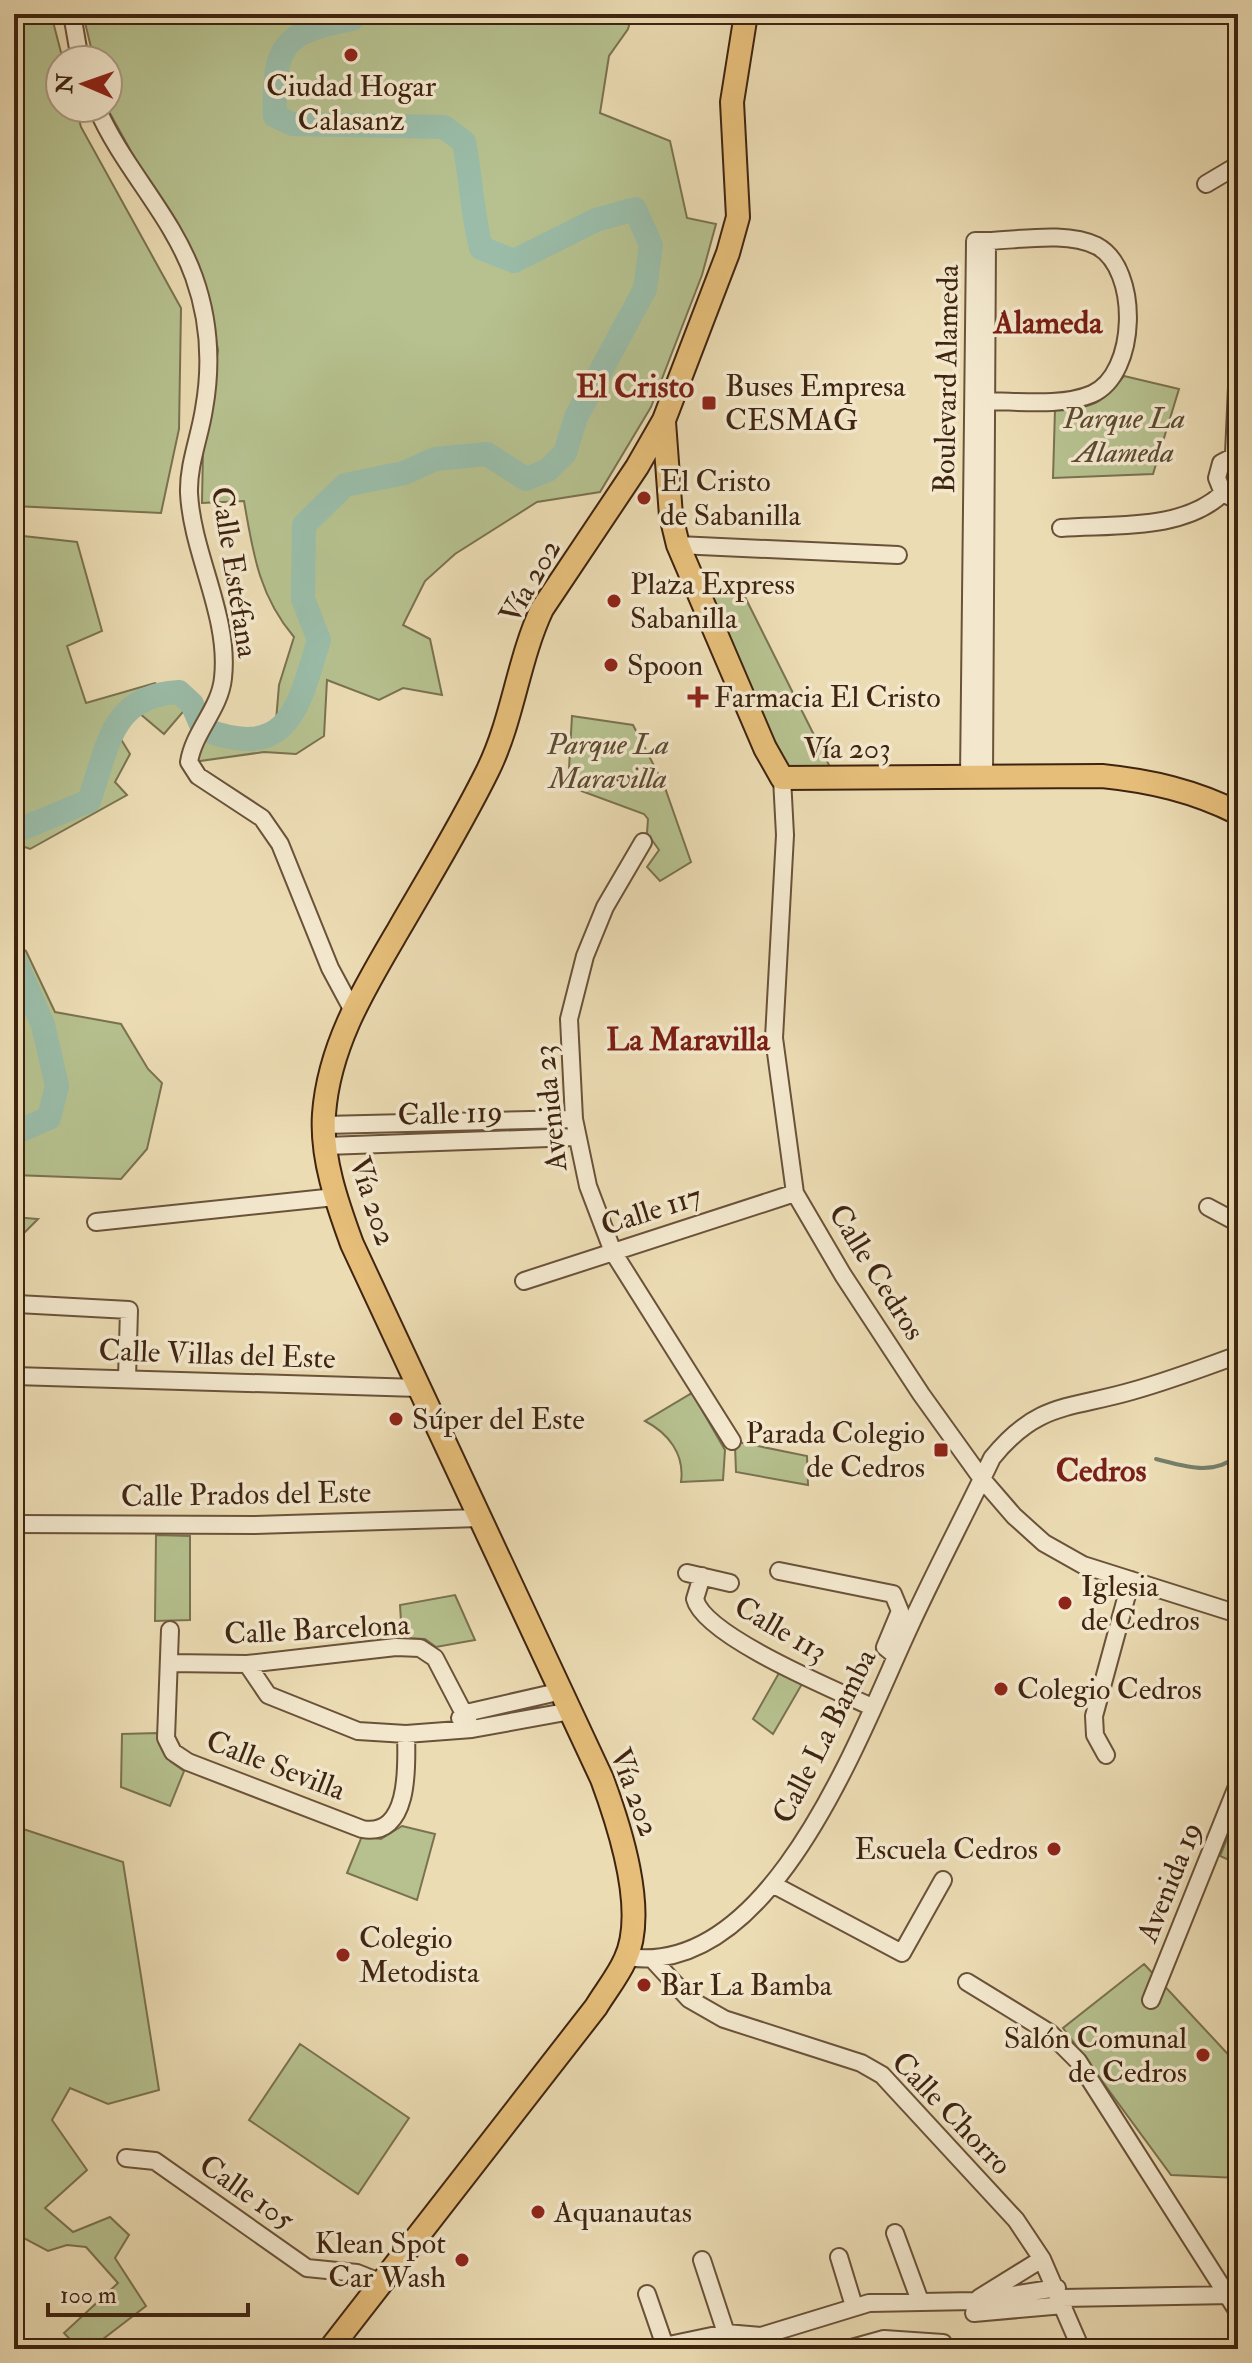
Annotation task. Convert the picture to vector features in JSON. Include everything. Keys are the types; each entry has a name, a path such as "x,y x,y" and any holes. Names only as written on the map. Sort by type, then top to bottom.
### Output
{"main road":[{"name":"Vía 202","path":"330,2349 596,2007 627,1957 632,1892 621,1830 567,1701 352,1244 335,1197 325,1136 330,1070 352,1009 469,807 491,763 542,609 630,478 664,420 716,288 738,217 732,102 746,14"},
{"name":"Vía 203","path":"664,420 667,485 678,545 765,748 782,778 1102,776 1143,780 1181,789 1238,813"},
{"path":"630,478 657,479 667,485"}],"street":[{"path":"72,14 77,44"},
{"name":"Calle Estéfana","path":"106,124 176,235 194,276 205,314 208,376 189,490 224,662 216,707 193,747 189,762 198,776 262,818 280,844 330,968 352,1009"},
{"path":"1206,184 1238,165"},
{"name":"Boulevard Alameda","path":"976,777 980,401 987,241 1071,239 1100,248 1116,263 1125,284 1127,323 1124,355 1112,377 1095,393 1070,400 980,401"},
{"path":"1061,528 1184,518 1230,497 1217,478 1218,470 1236,454 1238,365"},
{"path":"678,545 898,555"},
{"name":"Calle Cedros","path":"782,778 785,835 774,1038 795,1193 892,1351 982,1479 1014,1516 1044,1543 1083,1565 1238,1614"},
{"name":"Avenida 23","path":"643,842 605,907 585,956 569,1019 576,1137 588,1186 613,1252 732,1441"},
{"name":"Calle 119","path":"325,1136 574,1119"},
{"name":"Calle 119","path":"325,1136 576,1137"},
{"name":"Calle 117","path":"524,1281 795,1193"},
{"path":"96,1222 335,1197"},
{"path":"1208,1207 1238,1223"},
{"path":"17,1304 129,1310 127,1378"},
{"name":"Calle La Bamba","path":"654,1961 687,1954 718,1937 774,1885 799,1848 872,1707 982,1479 1005,1441 1038,1416 1068,1404 1167,1382 1238,1355"},
{"name":"Calle Villas del Este","path":"14,1376 419,1388"},
{"name":"Calle Prados del Este","path":"14,1524 255,1525 479,1518"},
{"path":"779,1571 893,1594 899,1603 899,1618 885,1643 887,1650 896,1656"},
{"name":"Calle 113","path":"730,1583 694,1575 695,1599 704,1617 789,1670 872,1707"},
{"path":"1106,1755 1095,1735 1094,1716 1131,1580"},
{"name":"Calle Sevilla","path":"170,1630 165,1727 173,1752 188,1762 362,1829 386,1828 394,1819 404,1786 406,1734"},
{"name":"Calle Barcelona","path":"169,1663 247,1664 396,1647 420,1648 435,1658 469,1721"},
{"path":"247,1664 262,1690 276,1699 358,1731 406,1734 447,1729 469,1721 567,1701"},
{"name":"Avenida 19","path":"1151,2000 1238,1784"},
{"path":"774,1885 902,1953 943,1880"},
{"path":"627,1957 654,1961"},
{"name":"Calle Chorro","path":"654,1961 689,1999 724,2019 861,2063 882,2075 1016,2220 1042,2259 1081,2349"},
{"path":"967,1982 1050,2033 1078,2061 1232,2295 1238,2312"},
{"name":"Calle 105","path":"126,2158 155,2161 307,2268 357,2273 382,2283"},
{"path":"895,2233 920,2301"},
{"path":"839,2257 854,2306"},
{"path":"974,2307 1042,2259"},
{"path":"702,2260 726,2333"},
{"path":"647,2294 658,2347 705,2343 726,2333 770,2342 854,2306 920,2301 974,2307 1061,2297 1232,2295"},
{"path":"848,2349 884,2339 946,2346"}],"green space":[{"path":"14,14 51,14 59,44 44,44 44,124 80,124 181,308 179,429 161,513 14,506"},
{"path":"83,14 632,14 628,29 609,56 600,113 670,141 687,218 716,224 702,275 651,407 600,492 537,502 455,554 425,581 403,625 430,639 442,695 403,688 379,700 327,680 324,736 296,754 264,752 193,762 198,738 275,733 279,685 294,637 265,590 244,501 202,503 203,449 218,350 206,287 116,124 124,124 124,44 90,44"},
{"name":"Parque La Alameda","path":"1124,376 1179,389 1153,474 1053,478 1055,409 1078,408 1094,403"},
{"path":"14,535 77,542 102,631 67,646 86,703 155,683 188,706 164,734 139,713 119,736 130,754 115,782 127,795 30,849 14,843"},
{"path":"738,583 831,769 789,770 781,761 711,593"},
{"name":"Parque La Maravilla","path":"572,716 633,725 664,785 691,862 660,881 647,867 659,850 647,833 648,819 644,814 568,786"},
{"path":"14,943 26,951 55,1012 121,1024 148,1069 162,1083 147,1149 121,1179 14,1175"},
{"path":"14,1217 38,1219 14,1243"},
{"path":"692,1393 725,1450 723,1480 681,1482 680,1462 673,1446 668,1438 645,1421"},
{"path":"738,1442 807,1456 808,1485 736,1472 735,1445"},
{"path":"156,1535 190,1536 190,1620 155,1621"},
{"path":"455,1595 475,1640 436,1647 425,1639 402,1638 400,1605"},
{"path":"779,1673 802,1684 773,1734 753,1719"},
{"path":"158,1733 170,1761 184,1771 170,1806 121,1787 122,1734"},
{"path":"14,1826 123,1862 159,2090 108,2104 70,2088 52,2120 87,2170 45,2208 73,2232 110,2217 129,2235 115,2258 146,2306 90,2349 79,2349 64,2333 118,2283 86,2247 67,2245 48,2251 14,2233"},
{"path":"402,1826 435,1834 417,1900 347,1873 362,1836 381,1839"},
{"path":"1229,1834 1238,1838 1238,1864 1220,1856"},
{"path":"1144,1964 1238,2065 1238,2178 1171,2175 1063,2028"},
{"path":"300,2044 409,2118 358,2194 249,2120"}],"waterway":[{"path":"14,825 21,829 89,801 116,727 125,713 156,696 179,692 192,704 203,729 232,737 254,739 272,733 285,722 296,707 319,640 303,599 304,525 345,485 404,473 435,459 487,454 526,479 548,470 565,453 576,417 645,289 651,245 635,209 596,220 514,261 481,248 464,142 444,127 292,124 275,116 276,73 287,46 311,30 352,19 355,14"},
{"path":"14,958 43,1025 57,1086 49,1118 14,1133"},
{"path":"1156,1459 1188,1467 1208,1468 1219,1466 1238,1455"}],"place":[{"name":"Ciudad Hogar Calasanz","path":"351,55"},
{"name":"Buses Empresa CESMAG","path":"709,403"},
{"name":"El Cristo de Sabanilla","path":"644,498"},
{"name":"Plaza Express Sabanilla","path":"614,601"},
{"name":"Spoon","path":"611,665"},
{"name":"Farmacia El Cristo","path":"698,697"},
{"name":"Súper del Este","path":"396,1419"},
{"name":"Parada Colegio de Cedros","path":"941,1450"},
{"name":"Iglesia de Cedros","path":"1065,1603"},
{"name":"Colegio Cedros","path":"1001,1689"},
{"name":"Escuela Cedros","path":"1054,1849"},
{"name":"Colegio Metodista","path":"343,1955"},
{"name":"Bar La Bamba","path":"644,1985"},
{"name":"Salón Comunal de Cedros","path":"1203,2055"},
{"name":"Aquanautas","path":"538,2212"},
{"name":"Klean Spot Car Wash","path":"462,2260"}],"district":[{"name":"Alameda","path":"1048,322"},
{"name":"El Cristo","path":"635,386"},
{"name":"La Maravilla","path":"688,1039"},
{"name":"Cedros","path":"1101,1470"}]}
